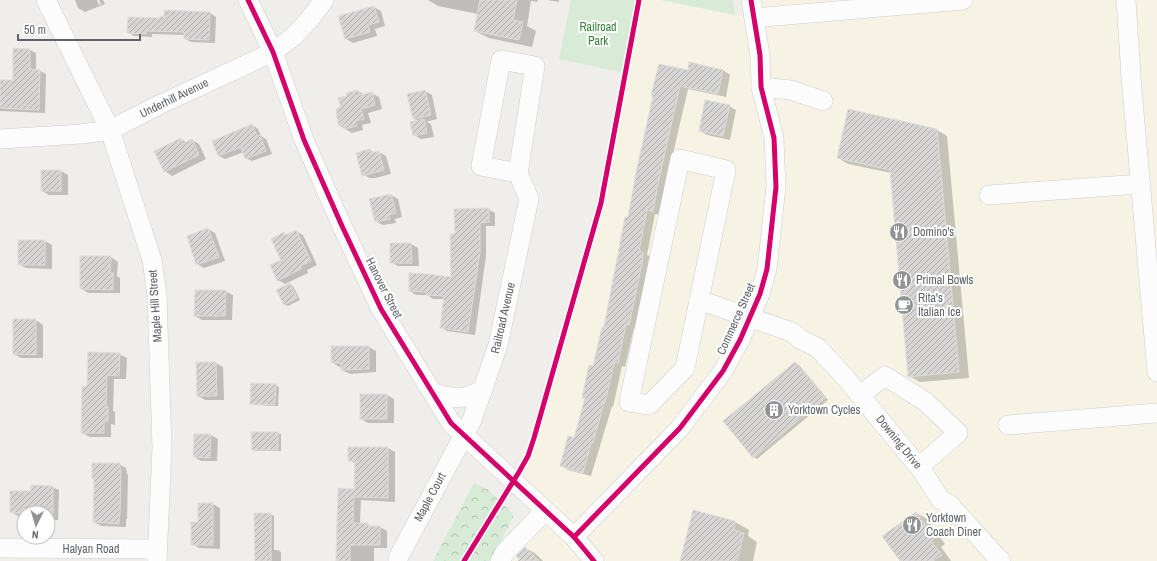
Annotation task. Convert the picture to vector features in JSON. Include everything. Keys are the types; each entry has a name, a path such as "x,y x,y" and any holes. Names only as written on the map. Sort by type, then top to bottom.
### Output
{"street":[{"name":"Maple Hill Street","path":"46,0 110,130 152,260 157,295 162,448 158,555"},
{"name":"Hanover Street","path":"248,0 273,52 304,140 348,240 381,309 451,423 574,537"},
{"name":"Underhill Avenue","path":"0,139 81,134 110,130 159,105 273,52 293,36 309,20 324,0"},
{"path":"753,9 963,0"},
{"path":"1126,0 1140,184 1157,372"},
{"name":"Commerce Street","path":"574,537 680,428 723,371 740,340 760,294 767,269 776,187 774,138 761,87 760,55 753,9"},
{"path":"501,60 535,66 518,173 481,166 501,60"},
{"path":"761,87 791,90 823,101"},
{"path":"680,159 726,170 699,300 685,368 649,405 629,402 680,159"},
{"name":"Railroad Avenue","path":"464,434 472,420 498,345 529,199 518,173"},
{"path":"989,195 1140,184"},
{"name":"Downing Drive","path":"699,300 792,332 800,339 818,348 846,377 919,467 940,499 950,505 1001,561"},
{"path":"860,394 885,376 926,402 958,433 919,467"},
{"path":"433,393 453,398 466,397 475,394 484,388"},
{"path":"1008,425 1157,413"},
{"name":"Maple Court","path":"398,561 464,434"},
{"path":"500,561 505,552 545,511"},
{"path":"574,537 594,561"},
{"name":"Halyan Road","path":"0,548 158,555"}],"shaded area":[{"path":"639,0 661,0 754,18 752,0 1157,0 1157,561 493,561 538,505 513,481 546,392 611,151"}],"green space":[{"name":"Railroad Park","path":"571,0 639,0 625,73 559,59"},
{"path":"661,0 733,0 735,15"},
{"path":"474,483 489,490 514,515 491,561 433,561"}],"building":[{"path":"480,0 517,0 513,20 523,22 519,40 474,31"},
{"path":"374,6 379,22 368,25 370,32 345,39 338,16"},
{"path":"164,10 210,12 209,40 184,39 184,32 146,31 146,34 127,33 128,17 160,18 160,16 164,17"},
{"path":"13,48 30,49 30,69 40,70 39,110 0,108 0,80 13,80"},
{"path":"689,62 723,70 718,94 680,86 653,212 647,210 639,251 643,252 642,264 629,325 626,324 618,363 614,363 605,403 593,443 591,443 583,473 560,466 568,436 574,438 585,398 582,398 589,365 593,366 602,327 604,327 625,217 628,217 653,96 651,95 659,64 688,70"},
{"path":"358,90 360,95 372,92 375,105 361,109 364,119 355,121 357,126 344,129 343,125 339,126 336,114 336,109 341,107 338,98 347,96 346,93"},
{"path":"425,90 431,115 413,119 407,94"},
{"path":"705,100 730,105 723,136 699,131"},
{"path":"848,109 937,129 959,372 908,377 890,170 837,158"},
{"path":"424,119 427,133 413,136 410,122"},
{"path":"252,124 257,136 260,135 266,151 245,159 241,147 218,156 212,141"},
{"path":"181,138 183,144 192,139 199,155 164,172 154,151"},
{"path":"370,149 371,153 379,151 384,170 362,176 356,153"},
{"path":"41,170 61,170 61,191 41,191"},
{"path":"391,194 396,213 389,215 390,219 375,222 369,199"},
{"path":"489,208 489,222 480,223 480,252 468,332 440,328 444,296 426,295 426,292 409,291 409,273 451,277 450,234 455,234 454,209"},
{"path":"208,228 219,257 196,265 187,236"},
{"path":"296,230 311,261 300,266 301,269 277,281 270,265 281,260 271,239 284,232 285,235"},
{"path":"18,240 45,240 45,265 18,265"},
{"path":"390,243 411,243 412,263 390,263"},
{"path":"80,256 111,256 110,273 113,273 113,290 80,289"},
{"path":"290,283 297,298 284,305 276,290"},
{"path":"195,290 226,290 225,316 194,316"},
{"path":"13,319 36,319 36,355 13,354"},
{"path":"331,346 369,346 369,369 341,370 341,363 331,363"},
{"path":"88,352 120,353 119,376 107,375 106,407 108,407 108,421 104,421 104,433 81,433 82,386 87,386"},
{"path":"196,362 216,362 217,396 197,396"},
{"name":"Yorktown Cycles","path":"795,362 825,398 753,458 723,421"},
{"path":"251,383 276,384 275,405 250,404"},
{"path":"360,394 387,394 387,419 360,419"},
{"path":"251,432 278,432 278,450 252,450"},
{"path":"194,434 211,434 210,458 193,457"},
{"path":"348,447 388,447 388,498 354,497 353,523 368,523 368,526 380,526 380,545 350,545 350,561 336,561 338,488 354,489 355,461 348,461"},
{"path":"92,463 120,463 119,524 93,522 94,479 92,479"},
{"path":"31,485 53,486 53,505 16,505 16,513 10,513 10,491 31,491"},
{"path":"198,503 213,503 213,545 191,545 191,522 198,522"},
{"path":"693,510 735,521 734,530 744,533 737,561 680,561"},
{"name":"Yorktown Coach Diner","path":"916,512 935,538 931,541 942,555 933,561 900,561 882,536"},
{"path":"254,513 271,513 271,561 255,561"},
{"path":"525,547 539,561 521,561 516,556"}],"cycle path":[{"path":"248,0 273,52 304,140 381,309 451,423 574,537 594,561"},
{"path":"464,561 519,472 528,456 534,438 601,203 639,0"},
{"path":"574,537 680,428 723,371 740,340 760,294 767,269 776,187 774,138 761,87 760,55 751,0"}],"place":[{"name":"Domino's","path":"899,232"},
{"name":"Primal Bowls","path":"902,280"},
{"name":"Rita's Italian Ice","path":"904,305"},
{"name":"Yorktown Cycles","path":"774,410"},
{"name":"Yorktown Coach Diner","path":"912,525"}]}
